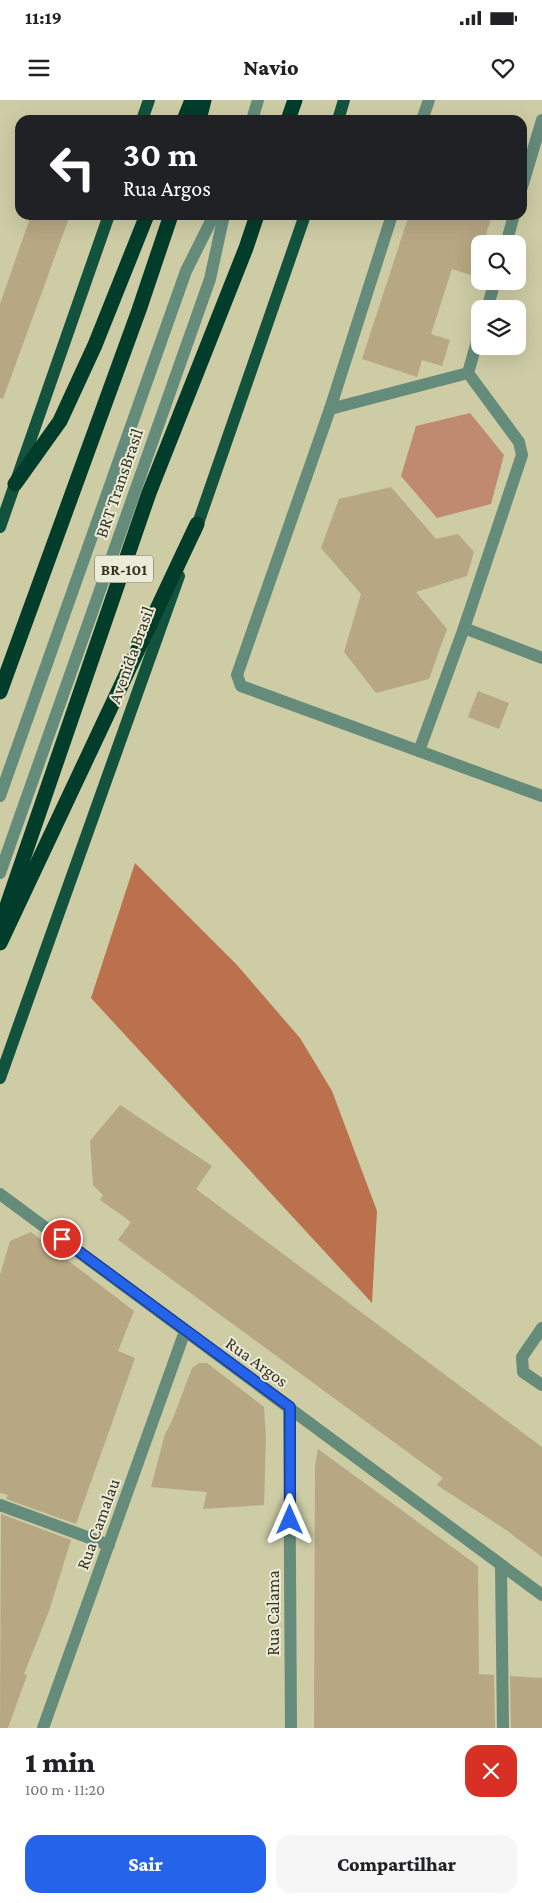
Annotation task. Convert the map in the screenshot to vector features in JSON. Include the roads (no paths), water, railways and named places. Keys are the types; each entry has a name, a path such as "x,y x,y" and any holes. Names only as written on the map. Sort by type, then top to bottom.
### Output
{"highway":[{"path":"186,115 192,100"},
{"path":"200,115 204,100"},
{"path":"290,115 295,100"},
{"path":"15,484 60,421 95,345 145,220"},
{"path":"0,692 139,310 169,220"},
{"name":"Avenida Brasil","path":"0,926 149,493 255,220"},
{"path":"0,943 197,524"}],"main road":[{"path":"144,115 149,100"},
{"path":"340,115 344,100"},
{"path":"0,526 107,220"},
{"name":"Avenida Brasil","path":"0,1078 303,220"}],"street":[{"path":"254,115 258,100"},
{"path":"424,115 429,100"},
{"path":"527,170 542,120"},
{"name":"BRT TransBrasil","path":"0,796 186,271 212,220"},
{"name":"BRT TransBrasil","path":"0,873 210,279 223,220"},
{"path":"390,220 330,408 237,676 242,686 542,796"},
{"path":"508,235 513,220"},
{"path":"468,374 473,355"},
{"path":"330,408 468,374"},
{"path":"419,750 464,628 522,455 519,442 468,374"},
{"path":"464,628 542,658"},
{"name":"Rua Argos","path":"0,1194 542,1595"},
{"path":"542,1328 522,1358 523,1372 542,1385"},
{"name":"Rua Camalau","path":"43,1728 185,1331"},
{"name":"Rua Calama","path":"290,1407 291,1728"},
{"path":"0,1505 109,1545"},
{"path":"501,1566 503,1728"}]}
